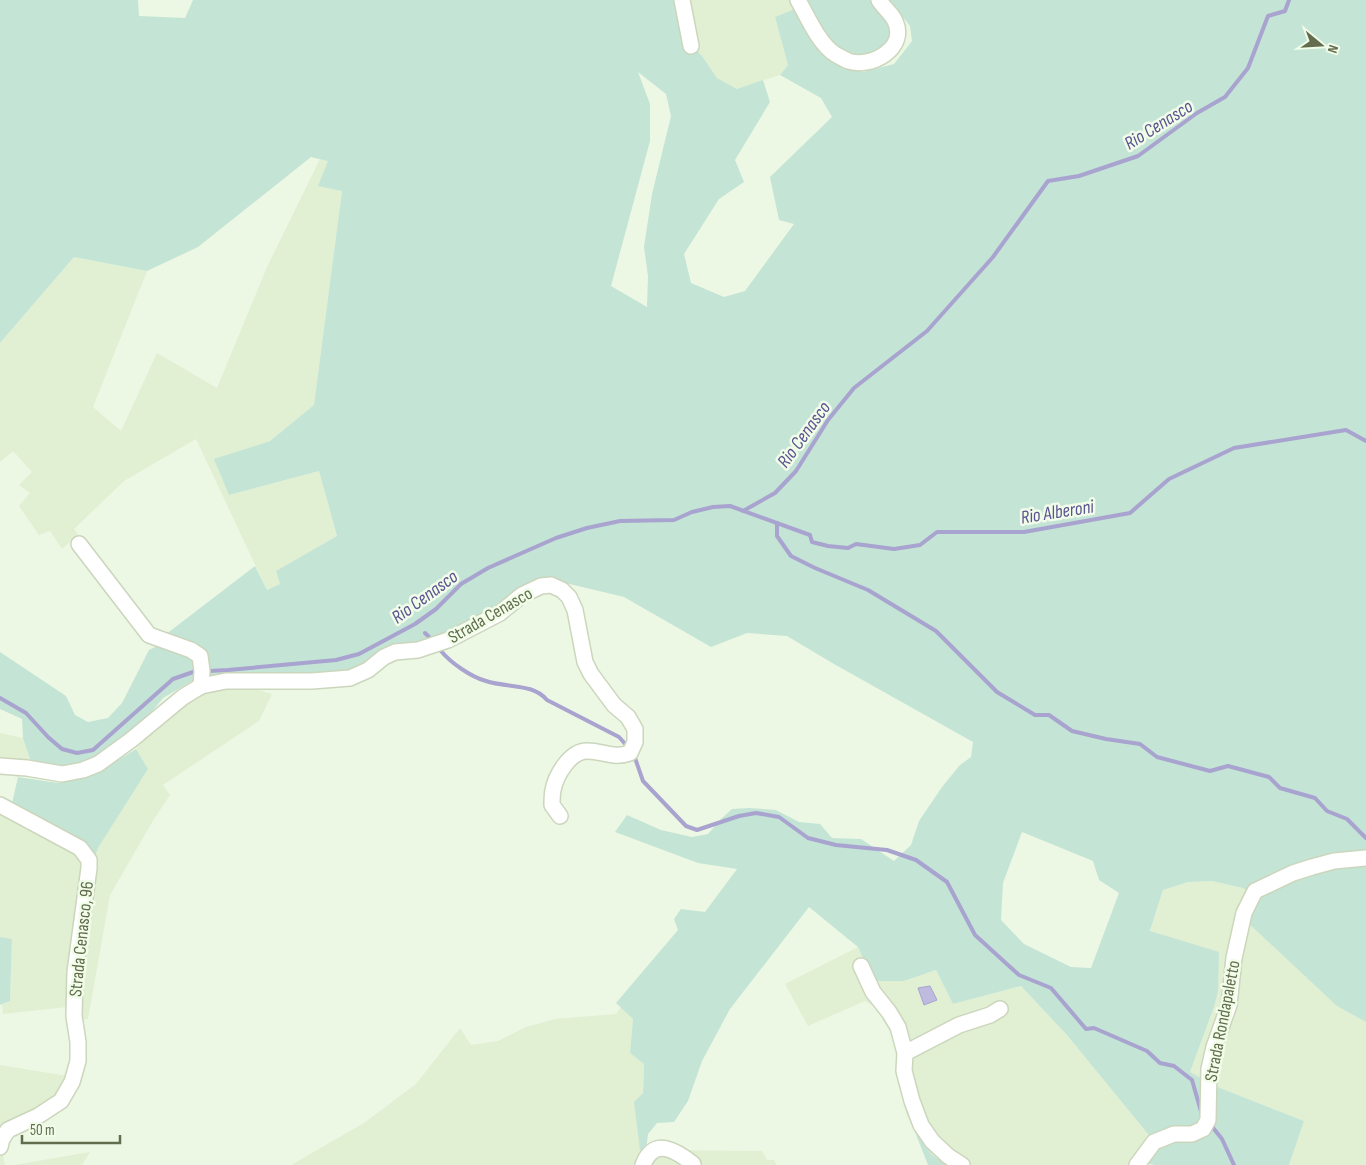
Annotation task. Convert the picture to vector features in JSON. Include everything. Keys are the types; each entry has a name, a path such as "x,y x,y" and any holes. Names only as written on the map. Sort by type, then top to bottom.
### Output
{"street":[{"path":"682,0 691,46"},
{"path":"798,0 826,46 833,53 849,62 868,61 883,56 896,41 897,30 895,21 879,0"},
{"path":"79,544 149,635 191,650 200,656 201,686"},
{"name":"Strada Cenasco","path":"0,766 62,774 90,767 98,764 131,740 183,697 201,686 226,681 312,681 350,678 368,670 384,657 395,652 418,650 448,640 500,613 522,595 541,586 552,585 562,590 569,597 575,610 585,662 591,674 614,705 628,717 635,729 635,742 630,753 620,757 586,751 576,754 568,760 553,789 552,806 560,816"},
{"name":"Strada Cenasco, 96","path":"0,805 80,848 89,860 89,868 75,972 74,1016 78,1042 78,1061 72,1082 61,1101 38,1116 8,1130 2,1139 0,1147"},
{"name":"Strada Rondapaletto","path":"1137,1165 1154,1142 1174,1134 1192,1134 1206,1125 1209,1069 1214,1047 1229,1005 1234,958 1244,914 1255,891 1293,873 1312,867 1334,861 1366,858"},
{"path":"861,966 873,992 898,1027 905,1053 904,1071 921,1125 932,1140 948,1156 962,1165"},
{"path":"905,1053 959,1026 1000,1010"},
{"path":"643,1165 652,1151 661,1148 671,1149 693,1164"}],"shaded area":[{"path":"0,0 138,0 139,16 185,18 193,0 676,0 682,35 702,56 717,78 737,89 763,80 770,102 735,160 744,182 719,199 684,254 691,283 724,297 745,291 794,224 779,220 770,177 832,117 821,98 780,75 788,65 775,17 797,8 846,66 863,72 894,64 912,41 910,26 889,0 1366,0 1366,1022 1337,1006 1245,920 1256,900 1243,888 1212,881 1188,882 1163,890 1150,931 1219,952 1218,992 1190,1072 1215,1086 1304,1121 1289,1165 1155,1165 1143,1163 1157,1145 1067,1035 1021,986 953,1004 936,970 904,981 873,981 858,947 809,907 730,1009 702,1061 688,1101 674,1122 657,1123 648,1134 646,1150 640,1150 634,1102 643,1093 644,1064 630,1053 633,1019 616,1003 678,930 674,919 681,909 705,912 737,869 698,863 615,832 627,815 661,830 692,837 708,834 732,809 776,810 799,822 820,824 832,838 861,839 894,861 911,845 919,821 942,787 960,765 971,757 973,742 787,636 747,633 711,647 624,597 557,581 476,622 344,673 229,677 208,675 206,667 161,638 255,566 267,590 280,584 276,571 337,536 319,471 229,495 214,459 270,441 314,405 342,191 318,186 328,161 311,157 198,247 147,271 74,257 0,343","holes":["638,72 666,94 671,116 652,194 644,247 648,276 647,307 611,286 650,141 650,104","1022,832 1093,861 1099,880 1119,893 1091,968 1071,967 1024,944 1001,920 1003,883"]},
{"path":"676,0 802,0 797,8 775,17 788,65 780,75 737,89 717,78 702,56 682,35"},
{"path":"802,0 874,0 892,25 892,39 882,53 851,58 832,46"},
{"path":"320,159 329,160 342,191 314,405 270,441 215,459 229,495 319,471 337,536 276,571 280,584 267,590 196,439 124,481 74,529 78,534 62,549 50,531 39,535 19,506 30,493 19,485 32,472 13,451 0,462 0,343 74,257 147,271 93,407 121,431 157,353 217,388 267,267"},
{"path":"161,644 196,658 195,679 163,698 140,726 98,759 61,769 32,765 23,738 22,719 0,709 0,652 66,696 75,715 88,722 108,718 122,703 149,650"},
{"path":"245,686 272,694 259,721 163,785 170,795 110,895 88,1019 79,1020 74,1084 11,1131 2,1150 5,1165 0,1165 0,1065 67,1076 71,1050 67,1007 3,1014 2,1005 10,1001 12,939 0,937 0,802 94,860 98,848 148,769 136,749 173,709 203,689"},
{"path":"0,733 23,738 32,765 20,762 18,777 0,773"},
{"path":"136,749 148,769 98,848 94,860 11,808 18,777 58,783 98,773"},
{"path":"1212,881 1243,888 1256,900 1337,1006 1366,1022 1366,1165 1289,1165 1304,1121 1215,1086 1190,1072 1214,1007 1218,992 1217,975 1150,932 1163,890 1188,882"},
{"path":"0,937 12,939 10,1001 0,1005"},
{"path":"858,947 873,981 905,981 936,970 953,1004 1021,986 1067,1035 1157,1145 1142,1165 948,1165 932,1155 915,1132 906,1113 898,1076 896,1049 889,1029 875,1007 865,1001 808,1026 785,984"},
{"path":"930,986 937,1000 924,1005 918,988"},
{"path":"621,1007 633,1019 630,1053 644,1064 640,1150 762,1151 767,1160 774,1160 777,1165 291,1165 364,1123 416,1084 460,1028 471,1045 498,1041 526,1027 555,1019 616,1014"},
{"path":"915,1132 932,1155 948,1165 928,1165"},
{"path":"90,1152 82,1165 14,1165"}],"waterway":[{"name":"Rio Cenasco","path":"743,511 775,493 796,471 828,420 854,388 927,331 993,257 1048,181 1079,176 1138,156 1197,113 1225,97 1248,68 1268,16 1285,11 1289,0"},
{"name":"Rio Alberoni","path":"209,671 336,660 359,654 415,624 436,609 461,584 488,568 556,538 587,528 620,521 674,520 692,512 713,507 730,506 810,535 812,542 848,548 856,544 894,549 920,545 937,532 1024,532 1130,513 1169,479 1234,448 1346,430 1366,441"},
{"path":"777,523 777,536 791,556 868,590 936,631 997,692 1035,715 1049,715 1072,731 1140,744 1157,757 1210,771 1228,766 1269,777 1280,788 1315,798 1327,811 1347,819 1366,838"},
{"path":"425,633 431,639"},
{"path":"441,651 456,665 480,679 535,691 547,700 619,737 628,747"},
{"name":"Rio Cenasco","path":"0,698 26,713 62,749 77,753 93,750 173,679 196,671"},
{"path":"635,758 643,781 686,826 697,830 739,816 756,813 779,817 808,838 836,845 887,850 916,860 947,882 975,935 1019,975 1051,988 1086,1029 1094,1028 1147,1051 1160,1063 1174,1066 1192,1080 1202,1115"},
{"path":"1210,1124 1222,1139 1234,1165"}]}
